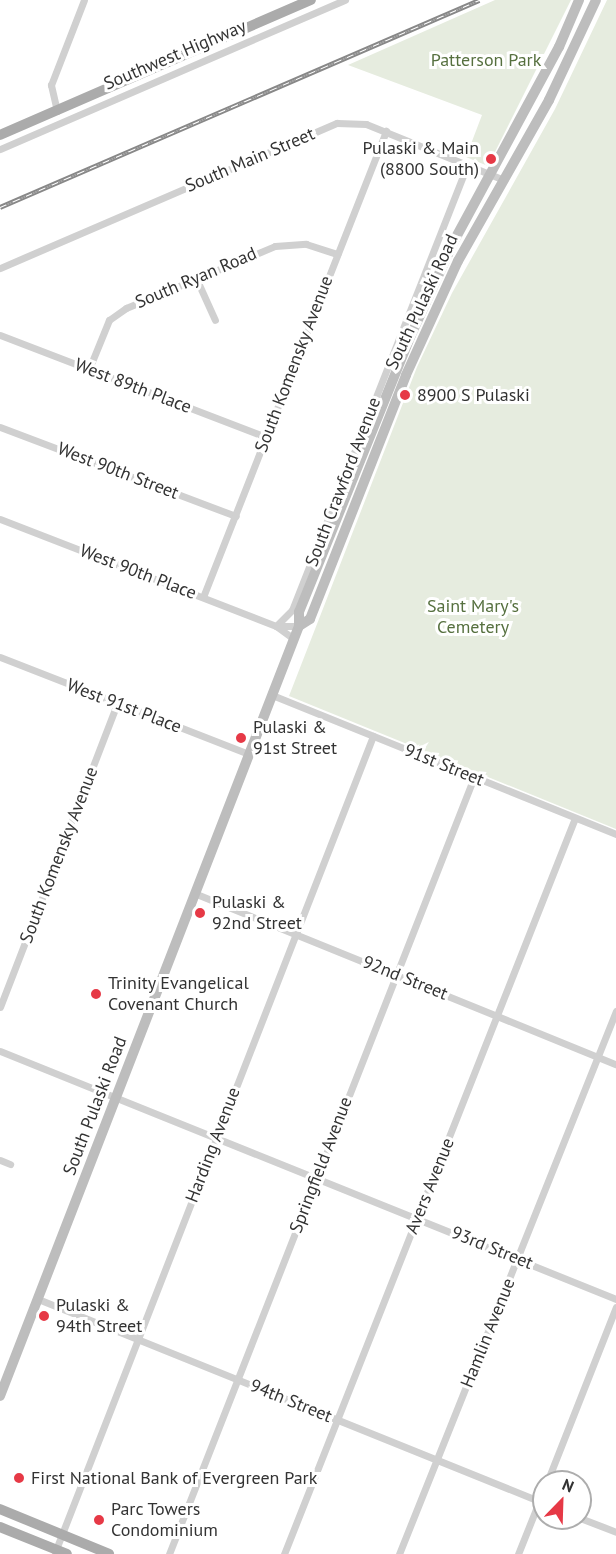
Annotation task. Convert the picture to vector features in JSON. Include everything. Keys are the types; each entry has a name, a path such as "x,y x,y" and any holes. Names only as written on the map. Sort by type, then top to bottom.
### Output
{"main road":[{"name":"Southwest Highway","path":"0,135 311,0"},
{"name":"South Pulaski Road","path":"0,1396 299,626 299,612 411,335 454,241 559,48 579,0"},
{"name":"South Pulaski Road","path":"299,626 310,619 411,364 458,261 561,77 596,0"},
{"path":"0,1509 109,1554"},
{"path":"0,1527 55,1552 67,1554"}],"street":[{"path":"57,111 51,85 84,0"},
{"name":"Southwest Highway","path":"0,149 345,0"},
{"path":"80,101 85,112"},
{"name":"South Main Street","path":"0,268 337,123 356,122 386,131 504,180"},
{"name":"South Komensky Avenue","path":"203,597 386,131"},
{"name":"South Crawford Avenue","path":"276,626 292,610 468,164"},
{"name":"South Ryan Road","path":"89,369 113,316 196,278 284,244 306,244 337,254"},
{"path":"196,278 215,320"},
{"name":"West 89th Place","path":"0,334 266,437"},
{"name":"West 90th Street","path":"0,427 236,516"},
{"name":"West 90th Place","path":"0,519 276,626 294,639"},
{"name":"West 90th Place","path":"276,626 299,626"},
{"name":"West 91st Place","path":"0,657 249,754"},
{"name":"91st Street","path":"272,695 616,834"},
{"name":"South Komensky Avenue","path":"0,1007 117,703"},
{"name":"Harding Avenue","path":"55,1552 374,736"},
{"name":"Springfield Avenue","path":"169,1554 474,777"},
{"name":"Avers Avenue","path":"284,1554 575,818"},
{"name":"92nd Street","path":"194,893 616,1064"},
{"name":"Hamlin Avenue","path":"399,1554 616,1011"},
{"name":"93rd Street","path":"0,1051 616,1299"},
{"path":"0,1160 10,1164"},
{"name":"94th Street","path":"38,1299 532,1498"},
{"path":"552,1470 616,1307"},
{"path":"592,1523 616,1532"},
{"path":"518,1554 532,1524"}],"green space":[{"name":"Patterson Park","path":"495,0 571,0 488,166 466,157 482,115 348,65"},
{"name":"Saint Mary's Cemetery","path":"607,0 616,0 616,829 289,696 417,367 452,293 555,109"}],"railway":[{"path":"0,207 479,0"}],"place":[{"name":"Pulaski & Main (8800 South)","path":"491,159"},
{"name":"8900 S Pulaski","path":"405,395"},
{"name":"Pulaski & 91st Street","path":"241,738"},
{"name":"Pulaski & 92nd Street","path":"200,913"},
{"name":"Trinity Evangelical Covenant Church","path":"96,994"},
{"name":"Pulaski & 94th Street","path":"44,1316"},
{"name":"First National Bank of Evergreen Park","path":"19,1478"},
{"name":"Parc Towers Condominium","path":"99,1520"}]}
